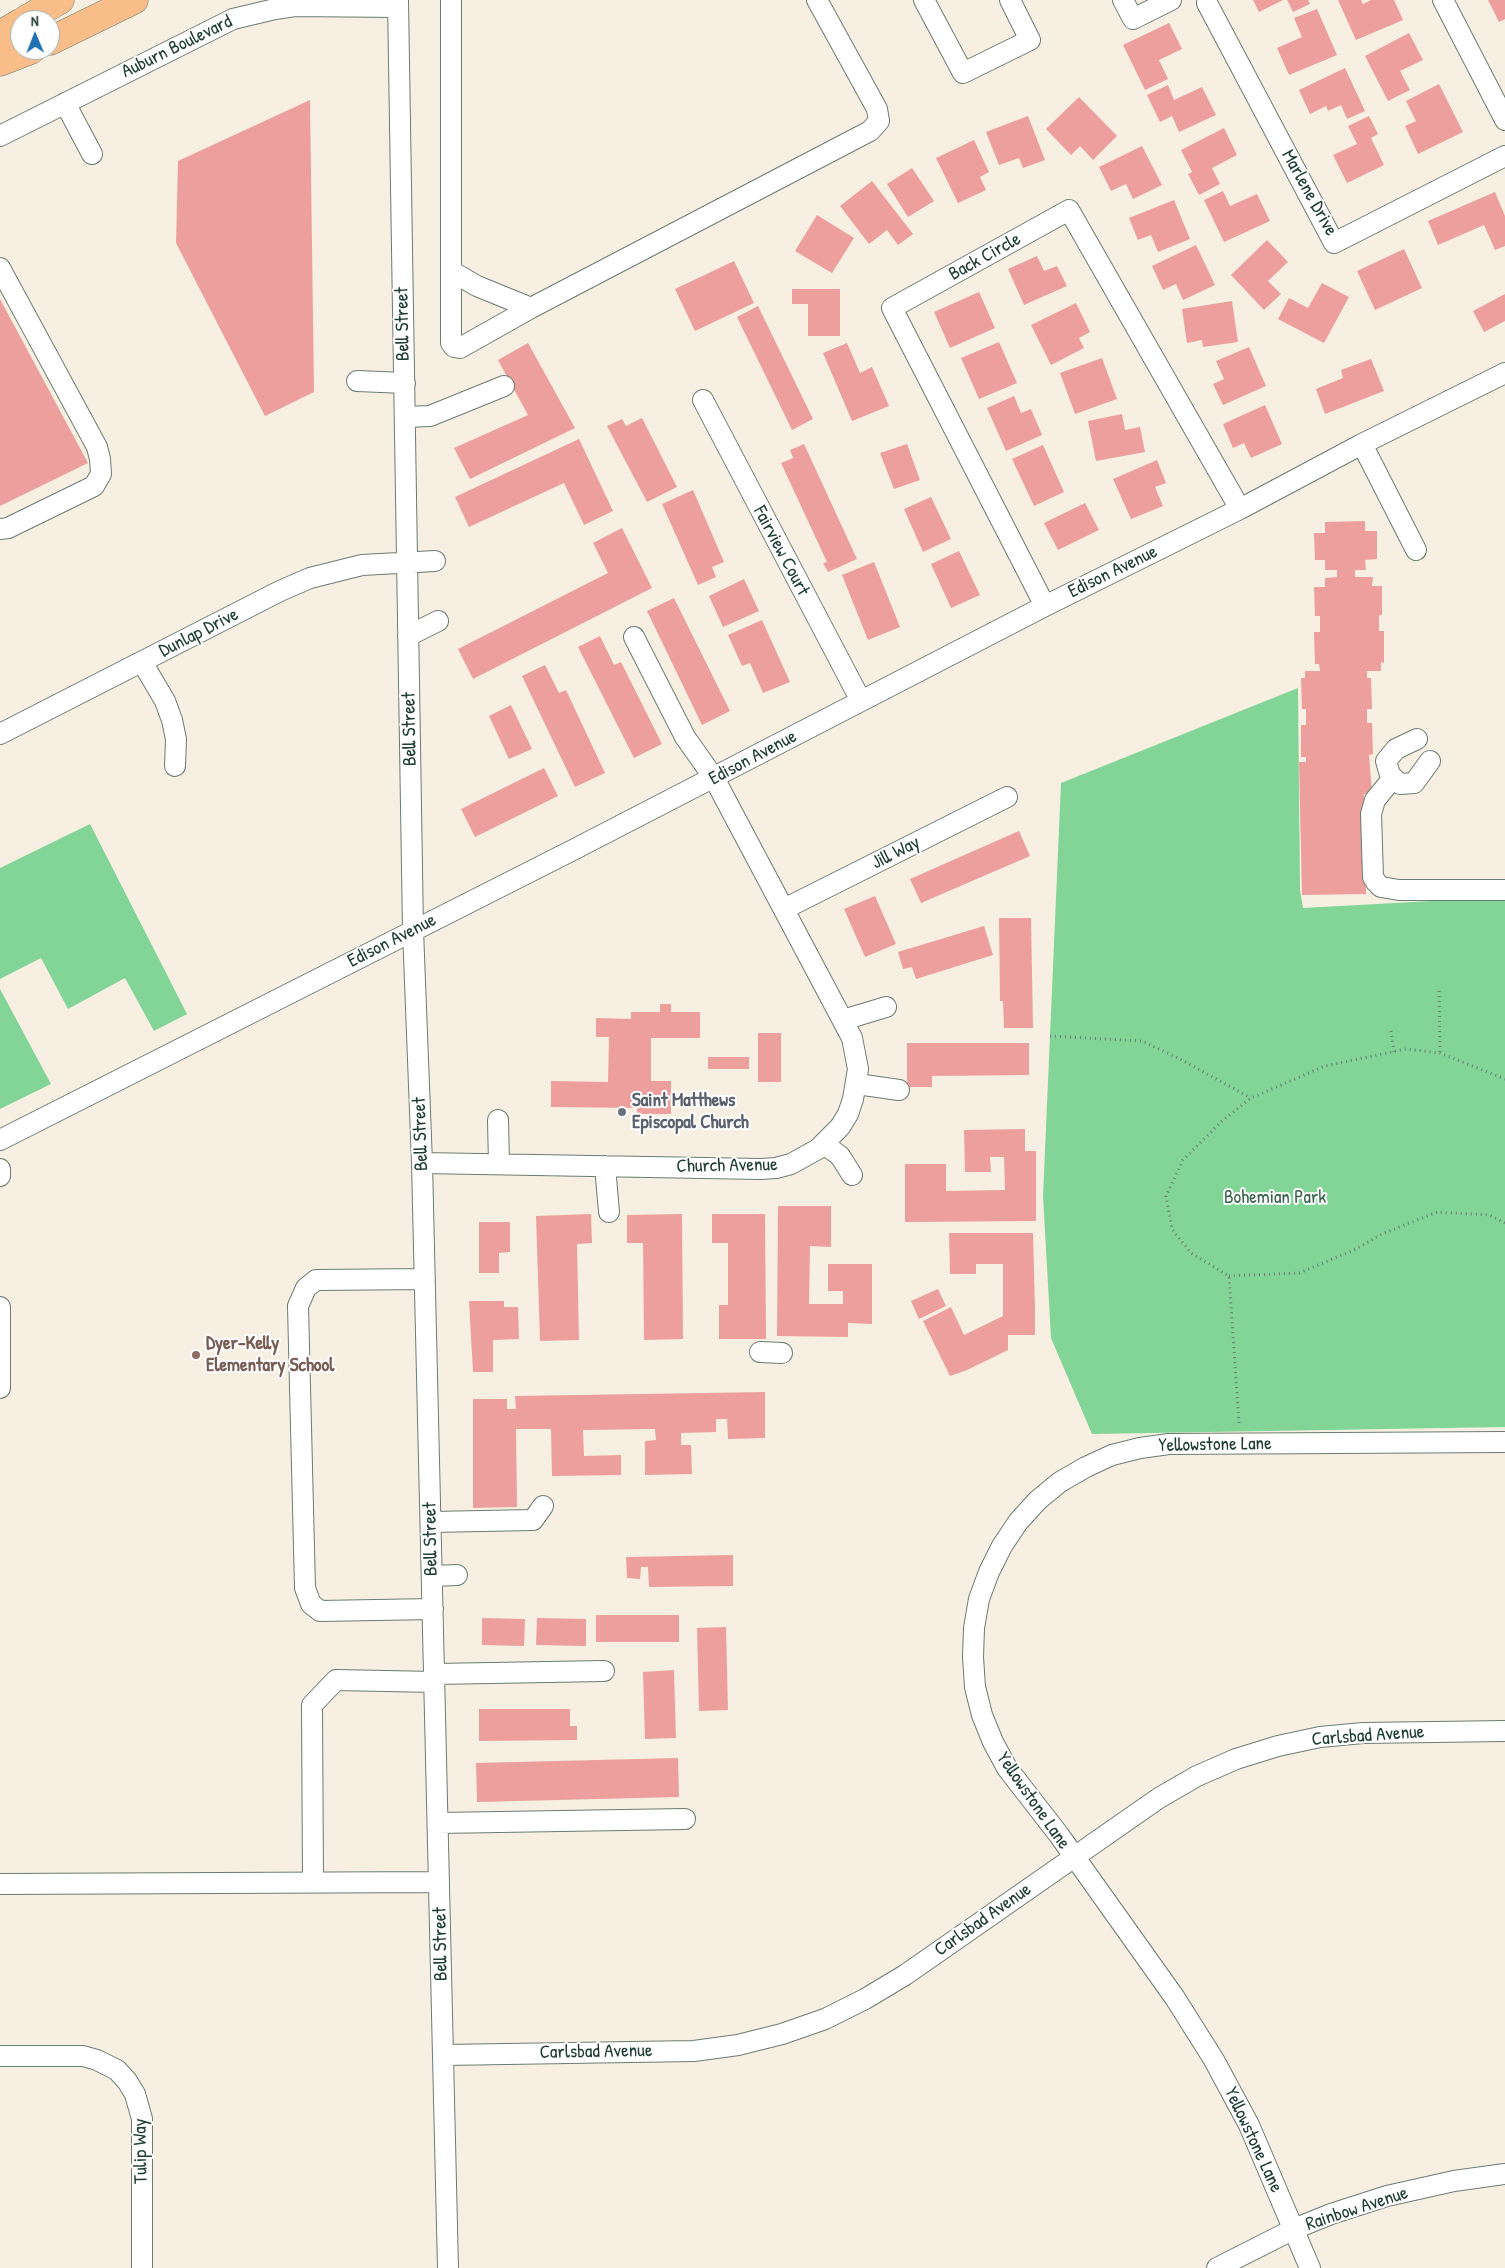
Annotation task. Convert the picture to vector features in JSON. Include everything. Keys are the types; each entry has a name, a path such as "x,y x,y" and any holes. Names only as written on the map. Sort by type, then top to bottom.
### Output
{"highway":[{"path":"42,10 60,0"},
{"path":"60,36 134,0"}],"street":[{"path":"452,0 451,343 454,347 460,348 531,308 870,131 879,121 877,109 817,0"},
{"path":"924,0 963,73 1030,40 1010,0"},
{"path":"1123,0 1133,20 1171,0"},
{"path":"1443,0 1505,120"},
{"name":"Auburn Boulevard","path":"0,136 233,19 295,6 398,3"},
{"name":"Bell Street","path":"398,3 413,930 422,1163 448,2268"},
{"name":"Marlene Drive","path":"1207,3 1334,243 1505,156"},
{"path":"65,103 92,154"},
{"name":"Back Circle","path":"1045,606 892,308 1069,210 1240,509"},
{"path":"0,268 96,447 100,459 101,474 94,486 8,528 0,530"},
{"path":"452,271 477,286 531,308"},
{"name":"Edison Avenue","path":"0,1140 714,778 1045,606 1240,509 1362,444 1505,373"},
{"path":"358,381 404,383"},
{"path":"405,418 430,416 504,386"},
{"name":"Fairview Court","path":"703,400 861,701"},
{"path":"1362,444 1416,550"},
{"name":"Dunlap Drive","path":"0,734 280,591 310,578 362,564 435,561"},
{"path":"408,636 438,621"},
{"name":"Church Avenue","path":"422,1163 605,1166 697,1177 776,1168 805,1157 824,1144 840,1127 848,1114 857,1084 856,1053 852,1038 714,778 685,737 634,637"},
{"path":"142,662 165,701 172,720 176,739 174,766"},
{"path":"1417,739 1396,749 1386,760 1390,775 1400,784 1414,783 1430,762"},
{"path":"1393,778 1375,800 1371,814 1373,877 1376,882 1381,887 1398,890 1505,890"},
{"name":"Jill Way","path":"784,909 1008,797"},
{"path":"843,1020 886,1007"},
{"path":"857,1084 899,1090"},
{"path":"498,1120 499,1164"},
{"path":"824,1144 840,1156 852,1175"},
{"path":"605,1166 610,1212"},
{"path":"0,1169 0,1176"},
{"path":"425,1279 316,1280 306,1288 298,1306 305,1588 311,1604 320,1611 433,1609"},
{"path":"0,1307 0,1388"},
{"path":"760,1352 782,1353"},
{"name":"Yellowstone Lane","path":"1310,2268 1249,2125 1214,2060 1176,1998 1059,1835 1007,1768 993,1742 982,1715 974,1677 974,1628 979,1600 989,1572 1002,1546 1018,1522 1038,1500 1069,1477 1112,1455 1140,1448 1169,1444 1505,1442"},
{"path":"431,1522 533,1520 543,1506"},
{"path":"432,1576 457,1575"},
{"path":"313,1881 312,1705 336,1680 604,1672"},
{"name":"Carlsbad Avenue","path":"444,2055 694,2051 738,2045 782,2034 825,2019 865,1999 904,1975 1159,1798 1197,1776 1236,1759 1278,1746 1320,1737 1363,1733 1505,1731"},
{"path":"438,1823 684,1819"},
{"path":"0,1884 313,1881 439,1882"},
{"name":"Tulip Way","path":"0,2056 83,2056 97,2060 117,2070 127,2082 135,2094 142,2119 142,2268"},
{"name":"Rainbow Avenue","path":"1218,2268 1294,2229 1331,2214 1387,2196 1454,2181 1505,2174"}],"path":[{"path":"1439,990 1440,1053"},
{"path":"1391,1031 1394,1052"},
{"path":"1050,1036 1142,1041 1180,1059 1251,1098"},
{"path":"1505,1079 1440,1053 1406,1049 1324,1066 1251,1098 1222,1121 1183,1160 1166,1196 1172,1229 1191,1253 1229,1276 1299,1273 1354,1250 1382,1234 1437,1212 1489,1215 1505,1223"},
{"path":"1229,1276 1240,1431"}],"green space":[{"name":"Bohemian Park","path":"1298,688 1300,890 1303,908 1505,897 1505,1427 1092,1434 1051,1338 1043,1196 1061,783"},
{"path":"90,824 187,1014 154,1031 125,978 68,1009 41,958 0,979 0,868"},
{"path":"0,989 51,1084 0,1109"}],"building":[{"path":"1253,0 1283,0 1259,12"},
{"path":"1287,0 1308,0 1310,4 1293,12"},
{"path":"1338,0 1361,0 1363,4 1371,0 1394,0 1403,20 1356,40"},
{"path":"1488,0 1505,0 1505,19 1499,22"},
{"path":"1317,9 1337,55 1289,75 1277,48 1302,37 1294,18"},
{"path":"1169,23 1182,49 1159,60 1168,79 1145,90 1123,45"},
{"path":"1409,33 1423,60 1400,71 1410,90 1388,101 1365,56"},
{"path":"1345,68 1365,111 1347,119 1341,105 1328,111 1326,106 1310,114 1299,90"},
{"path":"1439,84 1463,132 1418,154 1405,126 1416,121 1406,101"},
{"path":"1168,85 1174,100 1202,87 1216,115 1179,132 1172,116 1160,122 1147,95"},
{"path":"1079,97 1117,136 1093,160 1080,146 1071,155 1046,129"},
{"path":"310,100 314,392 265,416 176,243 178,161"},
{"path":"1028,116 1045,160 1023,168 1019,158 999,165 986,132"},
{"path":"1369,116 1378,134 1371,138 1384,165 1347,183 1333,155 1357,144 1348,126"},
{"path":"1224,128 1237,155 1212,168 1220,184 1199,195 1188,174 1192,172 1181,150"},
{"path":"974,140 989,172 980,177 986,190 958,203 936,158"},
{"path":"1142,146 1162,185 1133,199 1126,184 1111,191 1099,167"},
{"path":"912,168 934,201 908,217 887,184"},
{"path":"872,181 913,234 898,245 887,230 869,244 840,206"},
{"path":"1223,191 1230,206 1257,194 1270,221 1224,242 1204,200"},
{"path":"1495,192 1505,216 1505,246 1495,250 1484,225 1438,245 1428,221"},
{"path":"1174,200 1190,239 1158,252 1151,235 1138,240 1129,218"},
{"path":"817,215 854,238 832,273 795,251"},
{"path":"1267,240 1288,262 1268,281 1281,294 1264,310 1231,275"},
{"path":"1196,245 1215,285 1183,300 1176,284 1163,290 1152,266"},
{"path":"1404,249 1422,288 1375,310 1357,271"},
{"path":"1037,256 1044,271 1057,266 1067,286 1024,305 1008,269"},
{"path":"734,261 754,303 695,331 675,289"},
{"path":"1322,283 1349,297 1324,343 1278,319 1289,298 1308,308"},
{"path":"792,289 840,289 840,336 808,336 808,304 792,304"},
{"path":"979,292 995,328 950,348 934,312"},
{"path":"1505,294 1505,321 1484,332 1473,311"},
{"path":"0,299 88,463 0,506"},
{"path":"1232,301 1238,342 1203,347 1202,340 1187,343 1182,309"},
{"path":"1076,303 1090,332 1079,338 1084,348 1051,365 1031,325"},
{"path":"758,306 813,419 792,430 737,317"},
{"path":"999,342 1017,383 979,399 961,358"},
{"path":"528,343 575,428 470,479 454,448 528,415 498,360"},
{"path":"847,343 860,373 872,367 889,406 852,421 823,353"},
{"path":"1249,347 1266,386 1223,405 1213,384 1224,379 1216,361"},
{"path":"1102,358 1117,399 1075,414 1060,373"},
{"path":"1371,359 1384,391 1325,414 1316,389 1343,378 1341,370"},
{"path":"1014,396 1021,413 1031,409 1042,435 1006,451 987,408"},
{"path":"1265,405 1282,444 1251,458 1244,443 1233,448 1223,424"},
{"path":"1122,414 1125,430 1140,427 1145,452 1096,461 1088,421"},
{"path":"642,418 677,487 647,502 607,426 622,419 626,426"},
{"path":"579,439 613,511 584,525 564,483 469,527 455,497"},
{"path":"804,444 857,559 828,572 823,563 827,562 781,463 793,458 790,450"},
{"path":"907,444 920,480 894,489 880,453"},
{"path":"1043,445 1064,492 1034,506 1012,459"},
{"path":"1157,460 1166,483 1155,487 1163,506 1131,519 1113,479"},
{"path":"693,490 724,562 712,567 716,577 698,585 662,504"},
{"path":"931,497 951,539 923,552 904,509"},
{"path":"1085,503 1099,530 1058,550 1044,523"},
{"path":"1365,521 1365,531 1377,531 1377,559 1365,560 1366,570 1355,570 1355,577 1373,577 1372,586 1382,586 1382,615 1379,615 1379,631 1384,631 1384,663 1381,662 1381,671 1367,671 1367,678 1371,678 1372,709 1367,709 1367,723 1372,723 1373,754 1369,755 1372,794 1364,794 1366,894 1302,895 1299,762 1306,762 1306,757 1301,757 1301,725 1306,725 1306,709 1302,709 1301,678 1305,678 1305,671 1320,671 1319,664 1315,664 1314,632 1320,632 1320,616 1315,616 1314,587 1325,587 1325,578 1337,577 1337,570 1325,570 1325,560 1315,560 1314,533 1325,533 1325,522"},
{"path":"622,528 652,588 473,679 458,649 608,573 593,543"},
{"path":"959,551 980,595 951,608 931,564"},
{"path":"874,562 900,627 868,640 842,575"},
{"path":"744,579 759,611 723,627 709,596"},
{"path":"674,598 730,711 702,725 647,611"},
{"path":"762,620 790,682 763,693 750,663 742,666 728,635"},
{"path":"600,636 614,665 621,662 662,744 634,758 578,647"},
{"path":"545,665 559,693 566,690 605,773 575,787 522,676"},
{"path":"511,705 532,749 509,759 489,716"},
{"path":"544,768 558,796 475,837 461,809"},
{"path":"1019,831 1030,856 921,903 910,879"},
{"path":"875,896 896,944 865,957 844,909"},
{"path":"999,918 1031,918 1033,1028 1004,1028 1003,1001 1000,1001"},
{"path":"984,926 993,955 916,979 912,967 903,969 898,952"},
{"path":"660,1004 671,1004 671,1012 700,1012 700,1038 651,1038 651,1081 671,1081 671,1114 637,1114 637,1108 551,1107 551,1081 608,1082 609,1037 596,1037 596,1018 631,1019 631,1012 660,1012"},
{"path":"758,1033 781,1033 781,1082 758,1082"},
{"path":"907,1043 1029,1043 1029,1075 932,1076 932,1087 907,1087"},
{"path":"708,1057 749,1057 749,1069 708,1069"},
{"path":"1025,1129 1025,1151 1036,1151 1036,1221 905,1222 905,1164 946,1164 946,1191 1005,1190 1004,1157 990,1157 991,1172 965,1172 964,1130"},
{"path":"778,1206 831,1206 831,1247 810,1246 809,1304 843,1304 843,1291 828,1291 828,1264 872,1264 872,1324 848,1323 848,1337 777,1336"},
{"path":"591,1214 592,1243 577,1244 579,1340 540,1341 536,1216"},
{"path":"682,1214 683,1339 644,1340 643,1243 627,1243 627,1215"},
{"path":"712,1214 765,1214 766,1339 719,1339 719,1305 728,1305 728,1243 712,1243"},
{"path":"479,1222 510,1222 510,1252 499,1253 499,1273 479,1273"},
{"path":"949,1233 1033,1233 1035,1308 1035,1335 1008,1335 1008,1350 950,1376 923,1321 951,1307 964,1335 1003,1316 1003,1264 976,1264 976,1274 950,1274"},
{"path":"938,1289 946,1306 919,1319 911,1301"},
{"path":"469,1301 504,1301 504,1307 518,1307 519,1339 493,1340 493,1372 473,1372"},
{"path":"765,1392 765,1438 728,1439 727,1419 716,1419 716,1432 681,1433 681,1445 691,1445 692,1474 645,1475 645,1441 656,1440 655,1429 583,1430 584,1456 621,1455 621,1475 552,1476 551,1429 516,1429 517,1507 473,1508 473,1399 507,1399 507,1409 516,1409 515,1396"},
{"path":"733,1555 733,1586 649,1587 648,1567 641,1567 640,1579 627,1578 626,1557"},
{"path":"596,1615 679,1615 679,1642 596,1642"},
{"path":"482,1618 525,1619 524,1646 482,1645"},
{"path":"537,1618 586,1619 586,1646 536,1645"},
{"path":"726,1627 728,1710 699,1711 697,1628"},
{"path":"674,1670 676,1738 645,1739 643,1672"},
{"path":"479,1709 570,1709 570,1726 577,1726 577,1740 479,1741"},
{"path":"678,1758 679,1797 477,1802 476,1763"}],"place":[{"name":"Saint Matthews Episcopal Church","path":"622,1112"},
{"name":"Dyer-Kelly Elementary School","path":"196,1355"}]}
